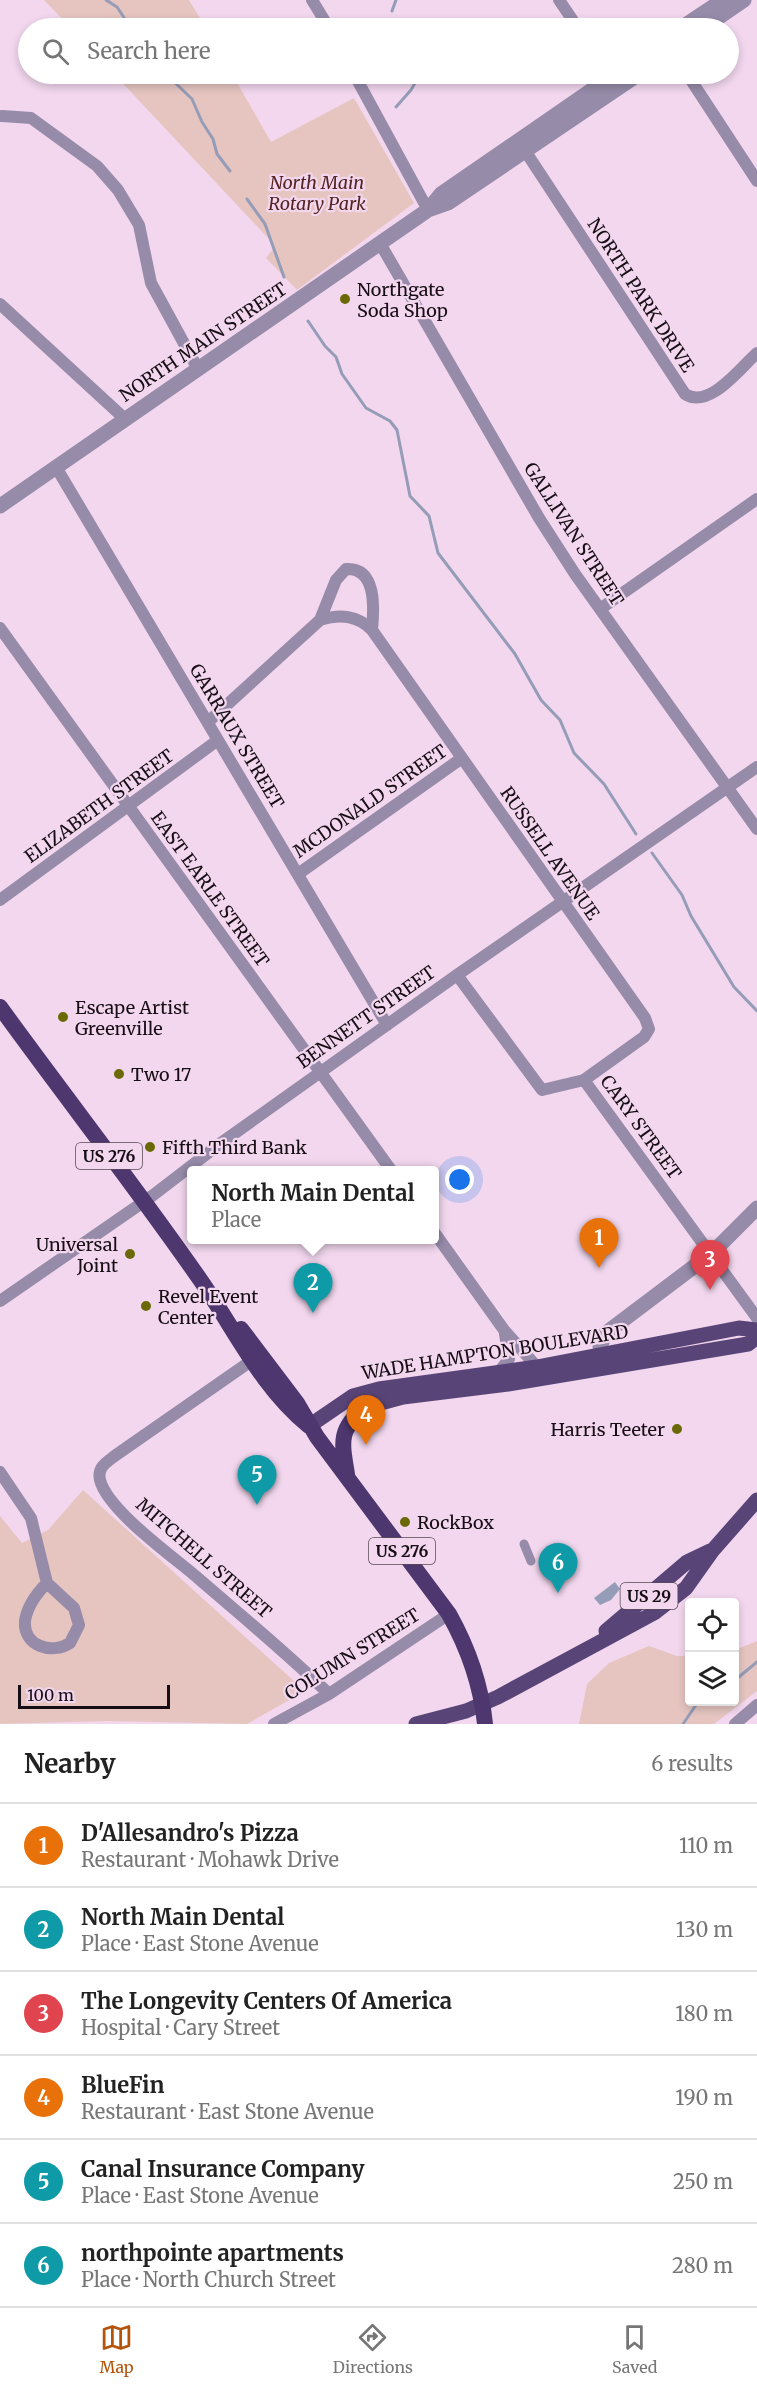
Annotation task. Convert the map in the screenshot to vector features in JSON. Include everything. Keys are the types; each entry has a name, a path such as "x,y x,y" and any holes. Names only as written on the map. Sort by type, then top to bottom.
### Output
{"highway":[{"name":"US 276","path":"3,1018 217,1305 251,1361 292,1412 309,1426"},
{"name":"US 276","path":"217,1305 234,1320 265,1358 297,1403 309,1426 449,1614 478,1681 485,1724"},
{"path":"348,1478 343,1450 347,1423 366,1406"}],"main road":[{"name":"WADE HAMPTON BOULEVARD","path":"309,1426 366,1406 404,1397 602,1362 739,1328 757,1330"},
{"name":"WADE HAMPTON BOULEVARD","path":"309,1426 353,1396 379,1389 537,1367 602,1362 748,1344 757,1337"},
{"name":"US 29","path":"416,1724 466,1711 498,1697 654,1613 686,1588 713,1550 757,1500"},
{"name":"US 29","path":"590,1649 608,1629 687,1562 713,1550"},
{"path":"626,1628 673,1588 678,1581 674,1574"}],"street":[{"path":"312,0 322,18"},
{"path":"559,0 571,18"},
{"path":"696,18 723,0"},
{"path":"718,18 744,0"},
{"path":"359,84 428,210"},
{"name":"NORTH MAIN STREET","path":"0,506 381,245 428,210 448,203 605,84"},
{"path":"694,84 757,181"},
{"path":"2,116 31,118 97,166 118,190 139,225 151,283 198,369"},
{"name":"NORTH PARK DRIVE","path":"522,146 685,394 698,399 709,395 757,353"},
{"name":"GALLIVAN STREET","path":"381,245 539,518 600,609 757,829"},
{"path":"0,304 125,419"},
{"name":"GARRAUX STREET","path":"56,467 387,1024"},
{"path":"600,609 757,499"},
{"path":"208,722 320,620 340,573 353,569 364,575 372,592 372,630"},
{"name":"RUSSELL AVENUE","path":"320,620 331,617 352,617 372,630 645,1018 649,1029 644,1037 584,1080"},
{"name":"EAST EARLE STREET","path":"0,628 388,1166"},
{"name":"ELIZABETH STREET","path":"0,900 218,740"},
{"name":"MCDONALD STREET","path":"298,874 462,758"},
{"name":"BENNETT STREET","path":"191,1166 561,901 757,767"},
{"name":"CARY STREET","path":"457,975 537,1086 549,1090 584,1080 712,1253 757,1318"},
{"name":"BENNETT STREET","path":"0,1301 187,1169"},
{"path":"602,1362 600,1346 606,1333 712,1253 757,1208"},
{"path":"439,1238 504,1330 537,1367"},
{"path":"499,1372 509,1359 504,1330"},
{"name":"MITCHELL STREET","path":"251,1361 116,1455 99,1471 104,1488 120,1509 329,1694"},
{"path":"0,1472 32,1518 47,1583 74,1608 79,1625 70,1643 53,1650 41,1647 32,1640 25,1623 35,1599 47,1583"},
{"path":"524,1544 531,1560"},
{"name":"COLUMN STREET","path":"274,1724 329,1694 449,1614"},
{"path":"735,1724 757,1705"}],"green space":[{"path":"44,0 189,0 200,18 61,18"},
{"name":"North Main Rotary Park","path":"123,84 238,84 271,142 354,98 414,203 297,290 266,258 273,249 269,239"},
{"path":"83,1490 305,1691 247,1724 107,1721 0,1724 0,1516 22,1543 48,1530"},
{"path":"757,1641 757,1691 739,1705 739,1652 739,1648"},
{"path":"649,1646 677,1656 685,1656 685,1706 737,1706 714,1724 579,1724 587,1684 609,1663"}],"water":[{"path":"615,1582 620,1589 611,1600 600,1605 594,1598"}],"waterway":[{"path":"106,0 117,7 124,18"},
{"path":"392,11 396,0"},
{"path":"176,84 192,99 202,122 213,139 217,154 230,171"},
{"path":"396,107 414,84"},
{"path":"247,199 265,224 284,277"},
{"path":"308,321 325,346 336,357 342,374 366,408 390,421 397,430 410,496 429,516 438,553 515,654 541,700 560,720 574,753 604,784 636,834"},
{"path":"652,853 682,895 691,916 734,987 757,1011"},
{"path":"739,1677 757,1662"},
{"path":"683,1724 695,1706"}],"place":[{"name":"Northgate Soda Shop","path":"345,299"},
{"name":"Escape Artist Greenville","path":"63,1017"},
{"name":"Two 17","path":"119,1074"},
{"name":"Fifth Third Bank","path":"150,1147"},
{"name":"Universal Joint","path":"130,1254"},
{"name":"D'Allesandro's Pizza","path":"599,1268"},
{"name":"The Longevity Centers Of America","path":"710,1290"},
{"name":"Revel Event Center","path":"146,1306"},
{"name":"North Main Dental","path":"313,1313"},
{"name":"Harris Teeter","path":"677,1429"},
{"name":"BlueFin","path":"366,1445"},
{"name":"Canal Insurance Company","path":"257,1505"},
{"name":"RockBox","path":"405,1522"},
{"name":"northpointe apartments","path":"558,1593"}]}
